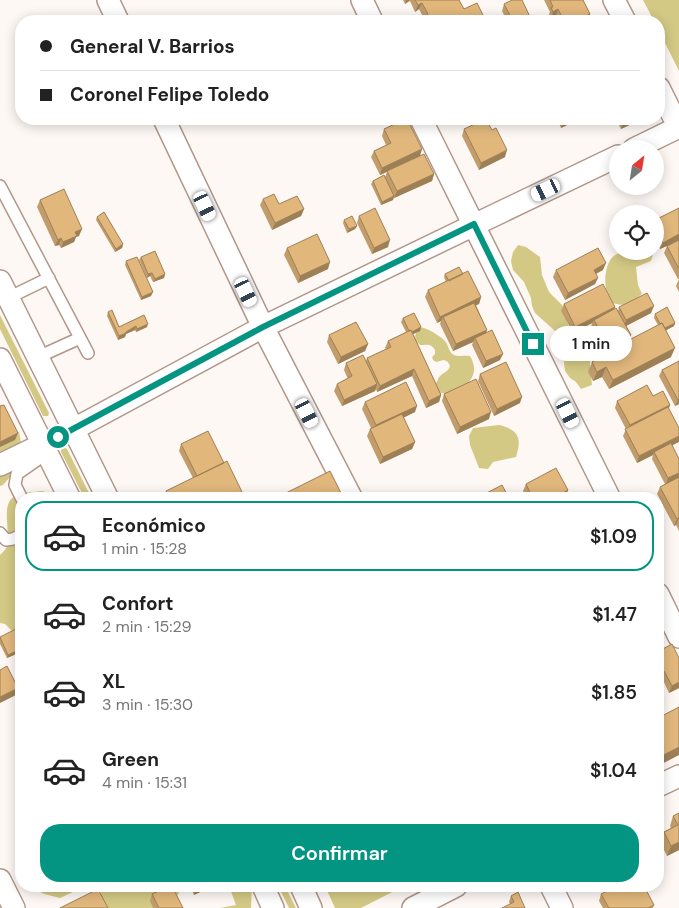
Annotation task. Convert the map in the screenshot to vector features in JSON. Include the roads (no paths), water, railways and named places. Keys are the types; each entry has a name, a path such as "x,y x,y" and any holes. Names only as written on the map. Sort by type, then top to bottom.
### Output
{"street":[{"path":"108,0 115,15"},
{"path":"362,0 369,15"},
{"path":"614,0 622,15"},
{"path":"653,140 679,128 665,100"},
{"path":"167,125 263,327 348,492"},
{"path":"424,125 607,492"},
{"path":"9,467 45,449 74,429 263,327 609,160"},
{"path":"3,294 38,357 105,492"},
{"path":"0,359 66,492"},
{"path":"664,606 679,637"},
{"path":"664,783 679,776"},
{"path":"0,880 14,908"},
{"path":"266,892 274,908"},
{"path":"304,892 312,908"},
{"path":"413,908 444,892"},
{"path":"554,892 562,908"}],"lane":[{"path":"0,187 88,353"},
{"path":"3,294 49,278"},
{"path":"38,357 80,338"},
{"path":"9,467 19,492"},
{"path":"0,534 6,540 15,538"}]}
